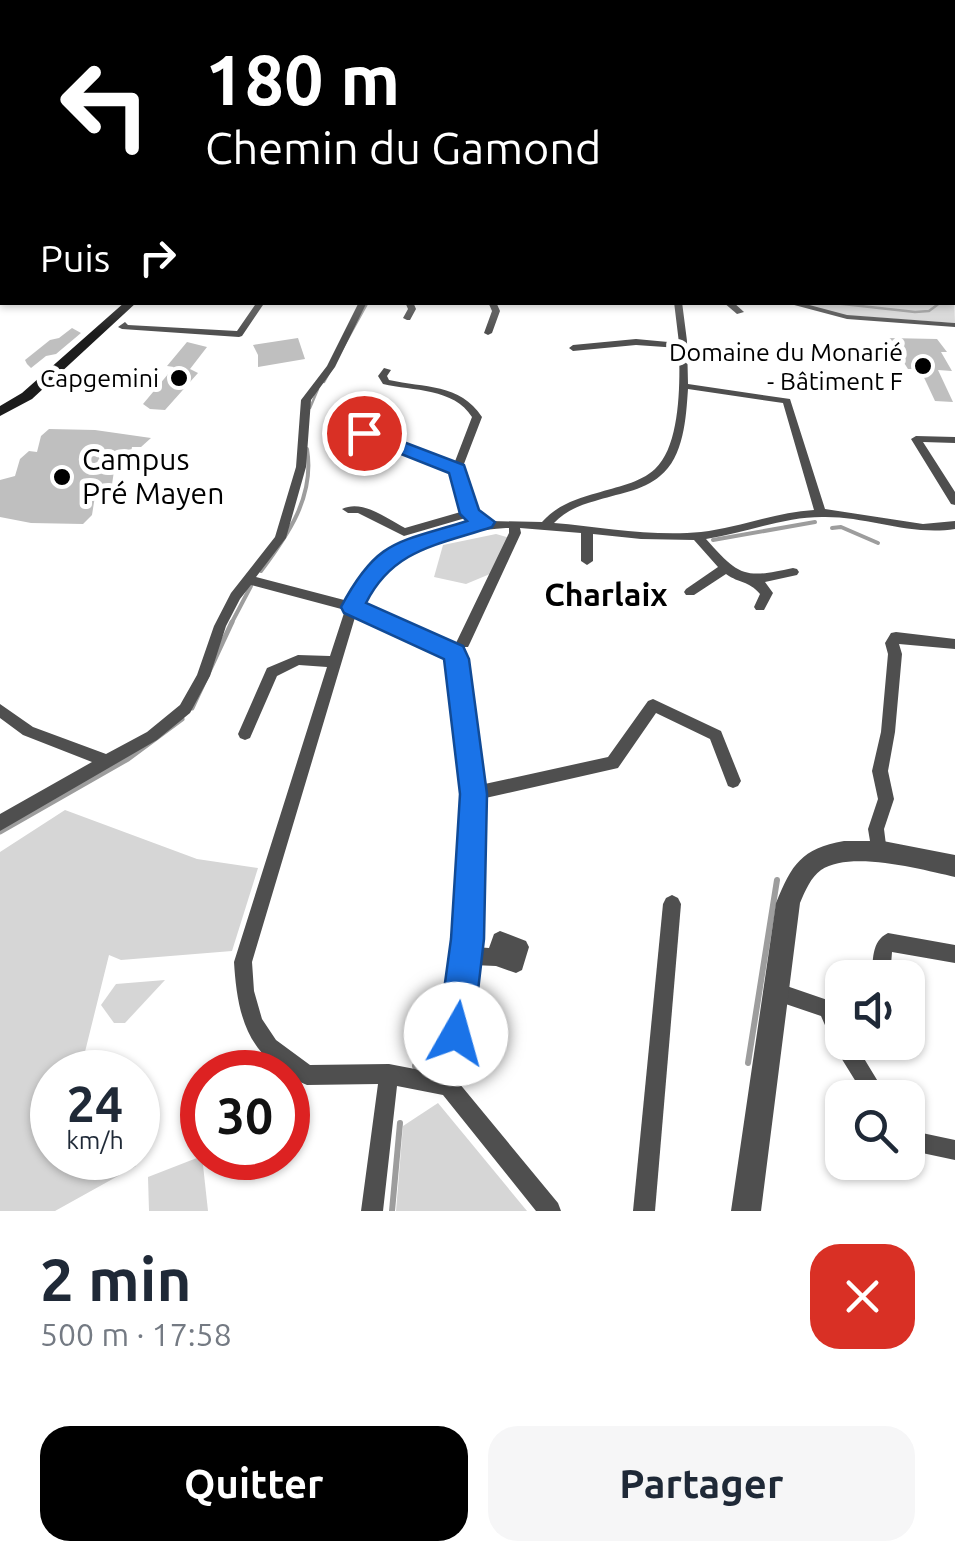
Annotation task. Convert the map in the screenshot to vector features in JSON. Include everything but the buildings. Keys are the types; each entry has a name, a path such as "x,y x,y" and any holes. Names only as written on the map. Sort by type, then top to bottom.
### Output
{"main road":[{"path":"0,412 27,396 129,305"}],"street":[{"path":"126,324 122,327 239,334 259,305"},
{"path":"0,823 152,736 185,709 204,676 220,626 236,596 280,538 302,466 306,400 331,367 362,305"},
{"path":"406,318 410,305"},
{"path":"488,333 496,311 493,305"},
{"path":"546,525 562,508 661,471 673,450 683,386 684,346 678,305"},
{"path":"731,305 740,312"},
{"path":"799,305 846,317 955,325"},
{"path":"573,348 636,342 684,346"},
{"path":"388,370 382,376 386,382 455,396 474,409 478,418 457,470 470,514 485,522"},
{"path":"683,386 776,396 787,401 821,513"},
{"path":"364,433 457,470"},
{"path":"955,440 916,439 950,485 955,501"},
{"path":"348,509 360,509 404,532 485,522 697,536 821,513 888,523 955,525"},
{"path":"272,1050 254,1023 244,991 243,962 356,595 380,563 412,543 459,524 470,514"},
{"path":"450,1086 466,956 474,794 458,648 515,533 514,524"},
{"path":"587,529 587,561"},
{"path":"697,536 723,570 757,582 767,593 760,607"},
{"path":"690,592 723,570"},
{"path":"757,582 793,572"},
{"path":"250,580 352,607 458,648"},
{"path":"879,853 876,829 886,799 880,770 890,712 892,644 896,636 955,644"},
{"path":"245,734 272,672 298,660 335,662"},
{"path":"474,794 614,763 653,704 716,735 733,781"},
{"path":"0,710 28,731 109,762"},
{"path":"746,1211 774,991 788,903 798,879 814,861 850,851 955,866"},
{"path":"644,1211 672,904"},
{"path":"883,960 888,942 955,954"},
{"path":"466,956 496,957"},
{"path":"774,991 825,1009"},
{"path":"310,1074 389,1074 450,1086 550,1211"},
{"path":"372,1211 389,1074"},
{"path":"925,1144 955,1150"}],"shaded area":[{"path":"797,305 954,305 955,323 839,315"},
{"path":"496,534 510,538 490,574 466,584 434,577 443,545"},
{"path":"65,810 197,859 258,868 232,951 121,960 109,955 85,1050 30,1050 30,1180 111,1180 55,1211 0,1211 0,852"},
{"path":"165,980 125,1023 114,1023 101,1005 116,984"},
{"path":"438,1103 527,1211 396,1211 403,1126"},
{"path":"180,1165 180,1180 205,1180 208,1211 149,1211 148,1180 160,1180 160,1172"}],"waterway":[{"path":"324,382 366,305"},
{"path":"852,305 915,312 929,311 937,305"},
{"path":"310,408 318,389"},
{"path":"261,571 290,529 303,499 307,449"},
{"path":"713,540 815,522"},
{"path":"832,528 841,527 878,543"},
{"path":"232,623 251,586"},
{"path":"192,708 232,623"},
{"path":"0,832 128,759 182,719"},
{"path":"748,1063 777,880"},
{"path":"415,1066 434,1065"},
{"path":"392,1211 400,1123"}],"place":[{"name":"Domaine du Monarié - Bâtiment F","path":"923,366"},
{"name":"Capgemini","path":"179,378"},
{"name":"Campus Pré Mayen","path":"62,477"}],"district":[{"name":"Charlaix","path":"606,595"}],"route":[{"path":"364,433 457,470 470,514 485,522 398,550 369,574 352,607 454,653 456,659 474,794 468,939 456,1034"}]}
